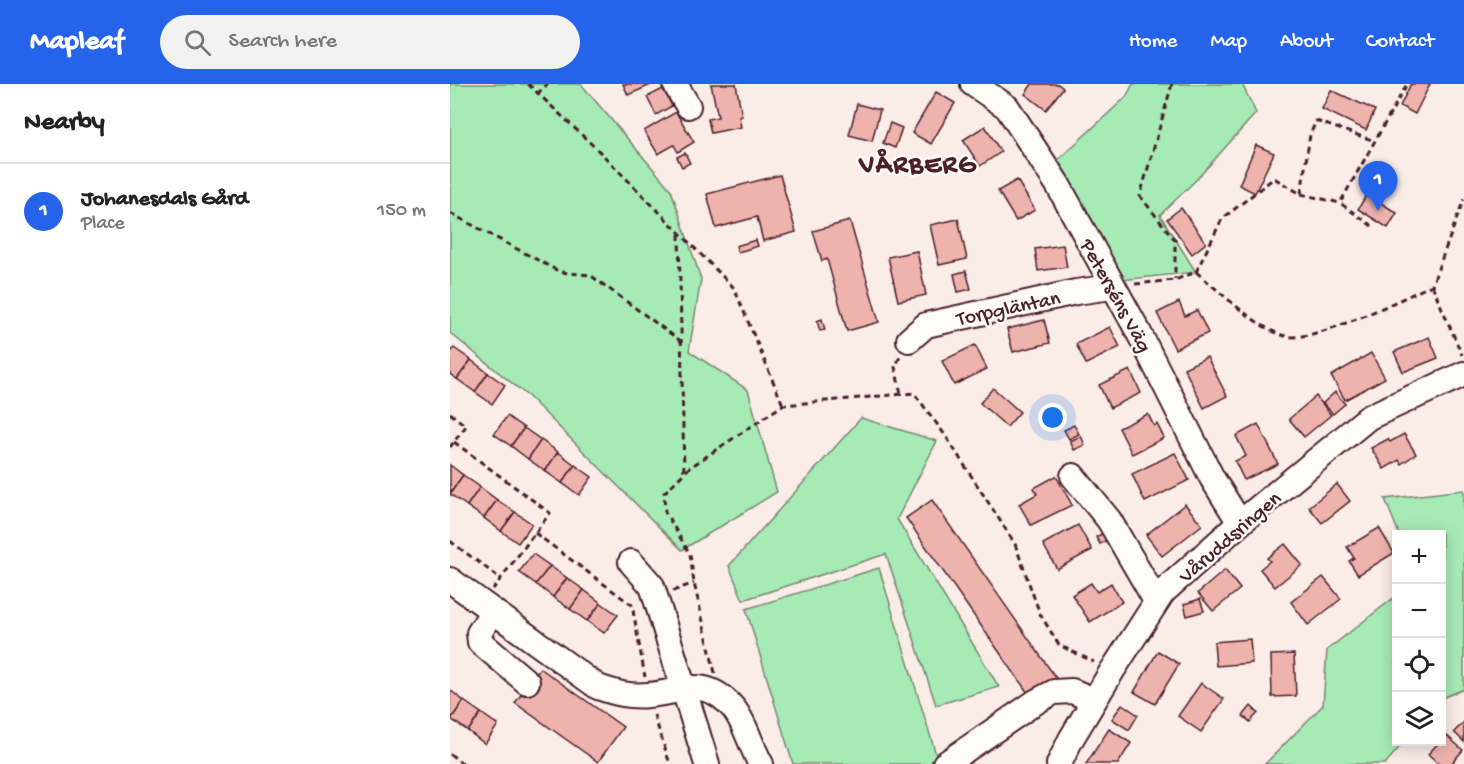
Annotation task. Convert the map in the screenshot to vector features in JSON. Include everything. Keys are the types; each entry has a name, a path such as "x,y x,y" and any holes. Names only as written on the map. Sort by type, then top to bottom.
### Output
{"street":[{"path":"675,84 688,106"},
{"name":"Peterséns Väg","path":"974,84 1007,107 1058,185 1138,331 1212,478 1240,523"},
{"name":"Torpgläntan","path":"909,340 926,325 1112,286"},
{"name":"Våruddsringen","path":"1059,764 1094,700 1163,592 1240,523 1369,417 1464,374"},
{"path":"1073,476 1109,520 1156,602"},
{"path":"631,562 652,586 707,764"},
{"path":"450,580 598,687 619,695 648,695 703,687 721,696 735,711 760,764"},
{"path":"488,607 479,633 480,642 527,682"},
{"path":"945,764 1037,701 1054,692 1072,692 1094,700"}],"path":[{"path":"528,84 602,154 734,288 783,405"},
{"path":"537,94 548,84"},
{"path":"1172,84 1140,196 1175,240 1175,280"},
{"path":"1340,203 1407,84"},
{"path":"1301,194 1310,135 1316,121 1375,141"},
{"path":"1112,286 1175,280 1196,272 1222,219 1274,178 1301,194 1340,203 1372,226"},
{"path":"1464,199 1432,285 1464,360"},
{"path":"450,213 560,272 590,275 682,342"},
{"path":"679,232 684,473"},
{"path":"1196,272 1259,323 1286,336 1305,336 1338,326 1432,285"},
{"path":"901,395 895,367 909,340"},
{"path":"721,696 694,583 690,554 665,512 664,493 684,473 783,405 914,393 981,489 1015,544 1040,614 1059,645 1112,671"},
{"path":"450,413 466,426 450,447"},
{"path":"454,442 550,513 501,579 488,607"},
{"path":"535,533 632,605 648,695 670,764"},
{"path":"450,541 501,579"},
{"path":"450,754 463,764"}],"green space":[{"path":"450,84 581,84 671,190 701,279 689,351 748,390 777,492 682,550 529,397 450,333"},
{"path":"1133,84 1242,84 1256,113 1197,179 1160,215 1196,272 1121,280 1058,160 1126,97"},
{"path":"861,418 937,441 897,519 999,687 936,705 886,554 743,600 729,566"},
{"path":"1464,490 1464,689 1446,696 1446,530 1397,530 1385,499"},
{"path":"879,568 938,761 929,764 793,764 746,609"},
{"path":"1392,599 1392,746 1401,746 1385,764 1265,764 1323,705 1327,650"}],"building":[{"path":"623,84 653,84 628,95"},
{"path":"711,84 736,84 742,116 739,117 741,127 711,133 708,119 718,117"},
{"path":"1032,84 1058,84 1063,88 1046,110 1025,94"},
{"path":"1411,84 1430,84 1415,114 1400,106"},
{"path":"663,89 672,106 656,115 647,97"},
{"path":"1331,90 1375,110 1366,130 1322,109"},
{"path":"936,92 955,103 931,144 912,133"},
{"path":"857,104 880,110 872,141 849,135"},
{"path":"676,112 694,142 678,152 674,145 658,154 644,131"},
{"path":"890,123 902,128 895,148 883,143"},
{"path":"985,126 1001,152 980,166 963,140"},
{"path":"1256,145 1274,153 1255,193 1239,185"},
{"path":"685,153 690,163 682,167 677,157"},
{"path":"780,175 796,232 763,241 757,217 716,228 707,194"},
{"path":"1017,180 1035,210 1016,221 998,191"},
{"path":"1367,194 1397,213 1388,228 1358,209"},
{"path":"1181,208 1206,243 1192,254 1167,219"},
{"path":"958,219 967,259 939,265 930,225"},
{"path":"850,221 879,322 847,331 827,259 822,261 813,231"},
{"path":"756,240 758,246 738,252 736,246"},
{"path":"1063,245 1067,267 1038,271 1035,249"},
{"path":"917,251 926,295 898,301 888,257"},
{"path":"966,271 971,289 958,292 954,274"},
{"path":"1179,302 1185,316 1197,310 1208,333 1175,349 1157,313"},
{"path":"822,319 825,330 820,331 817,321"},
{"path":"1044,320 1050,343 1013,352 1007,329"},
{"path":"1110,327 1120,347 1086,364 1076,344"},
{"path":"1429,337 1438,358 1403,372 1394,352"},
{"path":"975,345 987,369 954,385 942,361"},
{"path":"454,348 471,360 457,379 450,374 450,353"},
{"path":"1371,353 1385,378 1345,400 1331,376"},
{"path":"1207,357 1227,396 1204,408 1184,368"},
{"path":"471,360 488,373 475,392 457,379"},
{"path":"1130,370 1141,393 1110,408 1099,385"},
{"path":"488,373 505,385 492,404 475,392"},
{"path":"993,388 1020,412 1007,427 980,403"},
{"path":"1335,392 1345,404 1333,414 1323,403"},
{"path":"1316,396 1331,415 1304,437 1289,419"},
{"path":"1148,414 1154,426 1157,424 1164,438 1132,454 1119,428"},
{"path":"507,416 524,428 511,446 494,434"},
{"path":"1258,424 1278,464 1244,480 1235,461 1246,456 1236,436"},
{"path":"1074,425 1079,434 1069,439 1064,430"},
{"path":"524,428 541,440 528,459 511,446"},
{"path":"1404,434 1416,454 1401,464 1399,460 1384,469 1371,448 1388,439 1390,442"},
{"path":"1081,436 1085,445 1074,450 1070,441"},
{"path":"541,440 558,452 545,471 528,459"},
{"path":"558,452 575,465 562,483 545,471"},
{"path":"1175,453 1189,480 1145,502 1132,474"},
{"path":"450,465 463,475 450,493"},
{"path":"575,465 592,477 579,495 562,483"},
{"path":"463,475 480,487 467,506 450,494"},
{"path":"1056,476 1072,505 1031,525 1019,504 1037,494 1034,488"},
{"path":"1337,484 1350,501 1322,523 1309,507"},
{"path":"480,487 497,500 484,518 467,506"},
{"path":"497,500 515,512 501,531 484,518"},
{"path":"932,500 1056,678 1030,696 906,518"},
{"path":"1185,504 1202,525 1162,556 1146,535"},
{"path":"515,512 532,524 518,543 501,531"},
{"path":"1078,525 1092,550 1057,569 1043,544"},
{"path":"1379,528 1392,550 1392,554 1358,575 1349,561 1354,558 1347,547"},
{"path":"1107,531 1111,538 1100,544 1096,537"},
{"path":"1285,544 1302,565 1275,587 1260,569 1270,561 1267,558"},
{"path":"533,554 550,566 536,584 519,572"},
{"path":"550,566 567,578 553,597 536,584"},
{"path":"1225,570 1240,589 1213,611 1198,593"},
{"path":"1323,577 1341,599 1308,625 1291,602"},
{"path":"567,578 584,590 570,609 553,597"},
{"path":"1091,583 1097,592 1111,583 1122,602 1090,622 1072,595"},
{"path":"584,590 601,603 587,621 570,609"},
{"path":"1200,599 1204,611 1187,616 1184,604"},
{"path":"601,603 618,615 604,633 587,621"},
{"path":"1250,639 1252,663 1216,666 1214,642"},
{"path":"1158,651 1179,664 1155,704 1134,692"},
{"path":"1294,654 1296,696 1272,697 1271,655"},
{"path":"540,668 623,727 598,762 515,703"},
{"path":"1201,683 1224,699 1201,732 1178,716"},
{"path":"450,690 464,701 451,719 450,718"},
{"path":"464,701 481,713 468,731 451,719"},
{"path":"1122,704 1138,715 1129,730 1112,719"},
{"path":"1251,706 1258,713 1250,722 1243,716"},
{"path":"481,713 498,725 485,744 468,731"},
{"path":"1464,722 1464,742 1454,732"},
{"path":"1109,729 1131,743 1118,764 1086,764"},
{"path":"1446,735 1463,750 1451,764 1439,764 1428,754 1436,746 1446,746"}],"place":[{"name":"Johanesdals Gård","path":"1378,211"}],"district":[{"name":"VÅRBERG","path":"918,163"}]}
